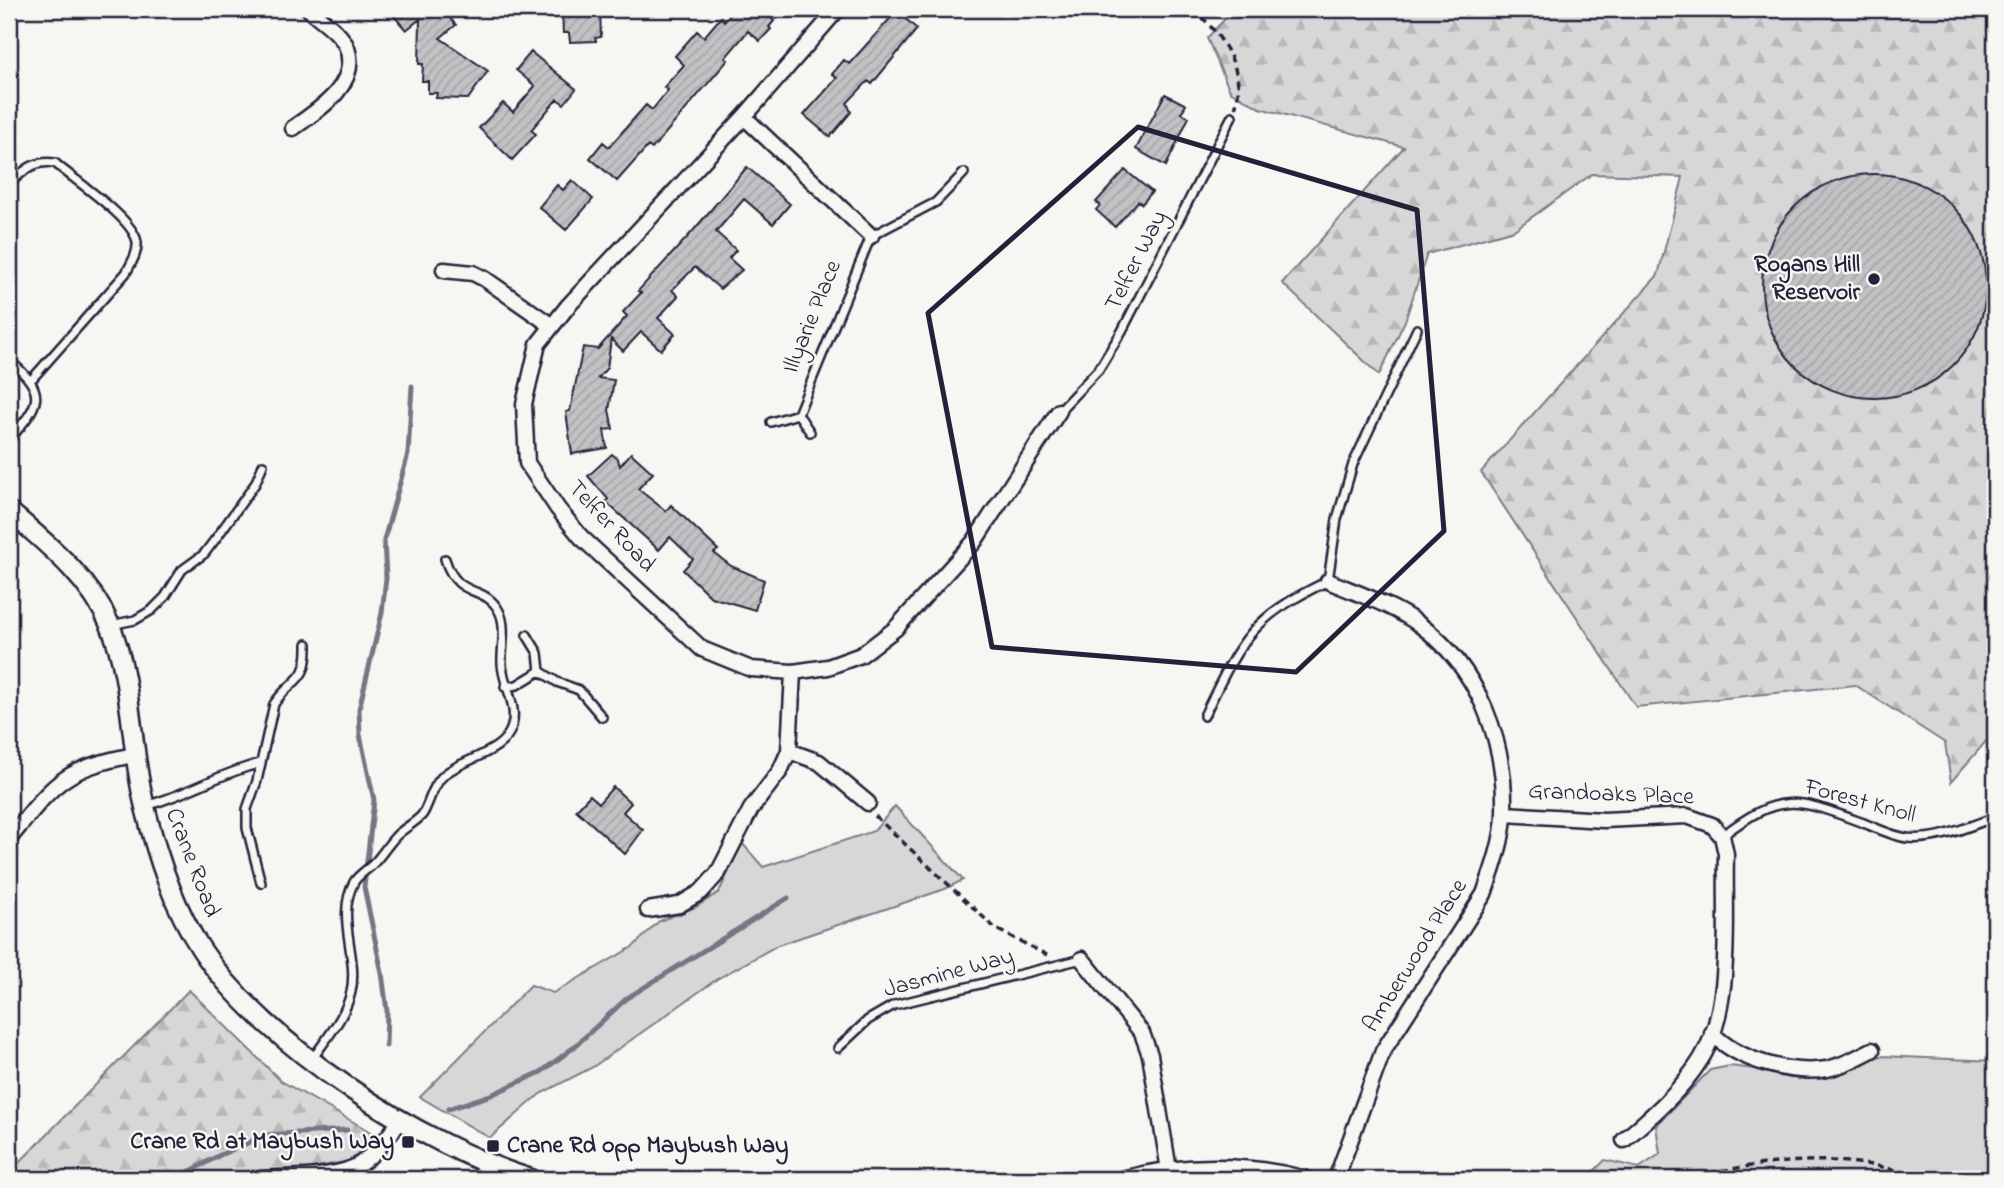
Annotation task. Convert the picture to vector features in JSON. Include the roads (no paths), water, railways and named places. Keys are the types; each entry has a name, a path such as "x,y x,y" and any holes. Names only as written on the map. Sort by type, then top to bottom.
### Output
{"street":[{"path":"293,128 320,109 336,93 346,78 349,63 347,48 337,34 309,9"},
{"name":"Telfer Road","path":"838,9 538,344 524,404 527,463 581,537 702,649 751,669 793,673 828,667 861,655 895,629 974,542 1059,411"},
{"path":"744,117 870,236"},
{"path":"444,270 473,273 485,279 552,326"},
{"name":"Crane Road","path":"9,511 71,567 93,594 110,625 120,660 144,806 175,900 201,949 238,995 311,1061 402,1119 480,1161 531,1179"},
{"name":"Amberwood Place","path":"1328,582 1388,607 1419,625 1442,644 1463,669 1482,700 1492,729 1501,763 1505,814 1492,873 1484,894 1383,1051 1336,1179"},
{"path":"648,910 679,905 701,892 718,873 751,809 780,771 789,751 793,673"},
{"path":"789,751 819,762 868,803"},
{"path":"9,839 45,795 65,777 84,767 134,755"},
{"name":"Grandoaks Place","path":"1505,814 1604,820 1687,816 1712,825 1722,836"},
{"path":"1624,1140 1693,1071 1703,1056 1712,1033 1722,993 1726,854 1722,836"},
{"path":"1082,960 1142,1033 1150,1055 1169,1170"},
{"path":"1712,1033 1734,1051 1796,1069 1829,1069 1872,1050"},
{"path":"261,1179 328,1173 357,1166 373,1154 402,1119"},
{"path":"1122,1179 1169,1170 1248,1169 1306,1179"}],"lane":[{"name":"Telfer Way","path":"1059,411 1099,369 1122,331 1232,116"},
{"path":"9,184 30,165 55,163 130,226 136,242 135,257 126,273 32,379"},
{"path":"870,236 936,202 964,173"},
{"name":"Illyarie Place","path":"798,414 870,236"},
{"path":"1204,716 1250,632 1279,606 1328,582 1337,519 1353,464 1417,330"},
{"path":"9,359 32,379 36,389 32,411 9,440"},
{"path":"771,422 798,414 810,432"},
{"path":"110,625 135,620 159,604 182,570 204,554 217,537 255,484 263,465"},
{"path":"311,1061 347,1007 352,989 345,916 349,894 356,879 372,865 396,836 423,814 427,797 444,775 509,736 514,711 505,687 499,610 482,595 467,591 451,577 445,559"},
{"path":"527,635 538,653 540,671"},
{"path":"261,883 247,828 247,810 274,704 281,694 300,680 307,657 307,644"},
{"path":"505,687 517,685 540,671"},
{"path":"540,671 557,682 579,690 601,717"},
{"path":"144,806 177,797 230,770 261,763"},
{"name":"Forest Knoll","path":"1722,836 1753,812 1787,803 1832,811 1905,838 1928,838 1995,817"},
{"name":"Jasmine Way","path":"838,1048 868,1020 894,1005 1082,960"}],"waterway":[{"path":"386,1046 387,1011 382,973 364,887 374,800 360,735 359,709 382,613 386,578 384,540 408,454 412,386"},
{"path":"448,1109 491,1095 541,1072 573,1048 627,998 788,898"},
{"path":"176,1179 220,1155 266,1135 347,1130"}],"place":[{"name":"Rogans Hill Reservoir","path":"1874,279"},
{"name":"Crane Rd at Maybush Way","path":"408,1142"},
{"name":"Crane Rd opp Maybush Way","path":"493,1146"}]}
